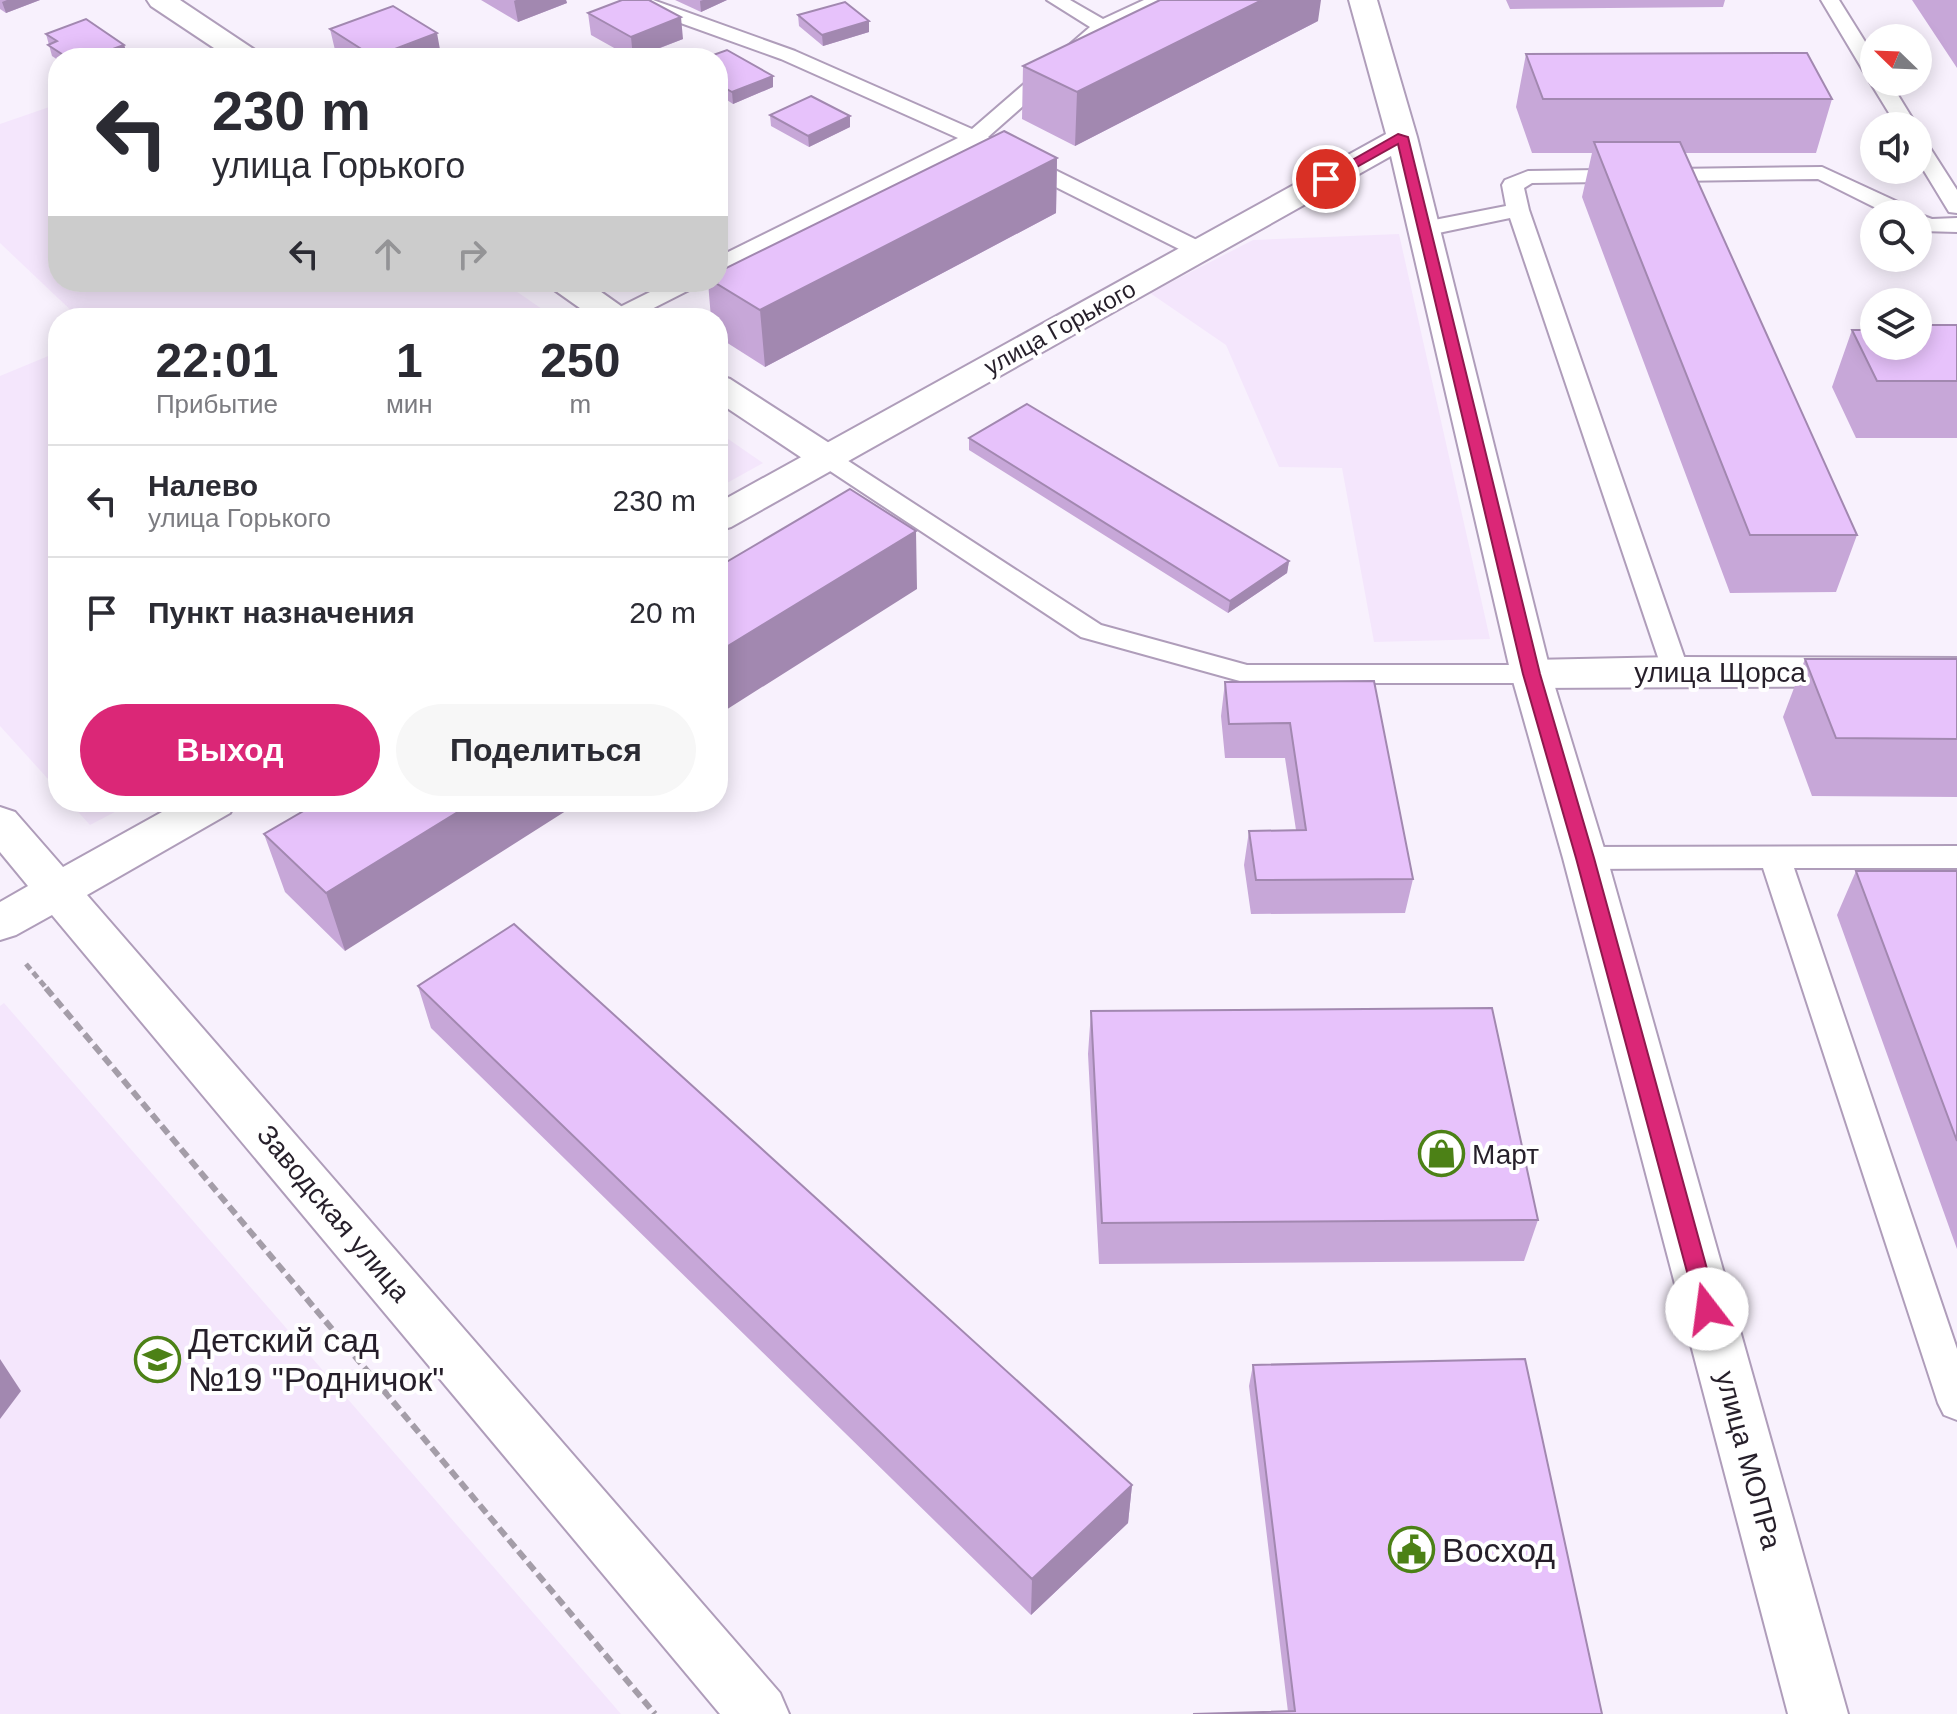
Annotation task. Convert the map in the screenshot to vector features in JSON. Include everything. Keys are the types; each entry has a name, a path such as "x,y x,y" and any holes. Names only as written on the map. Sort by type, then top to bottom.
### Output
{"street":[{"path":"161,0 233,48"},
{"name":"улица МОПРа","path":"1363,0 1402,137 1531,674 1585,858 1818,1714"},
{"name":"улица Горького","path":"728,513 1402,137"},
{"path":"579,292 602,308"},
{"path":"728,393 827,458"},
{"name":"улица Щорса","path":"1531,674 1957,672"},
{"path":"10,940 59,890 197,812"},
{"name":"Заводская улица","path":"0,823 759,1714"}],"lane":[{"path":"1056,0 1102,26"},
{"path":"728,261 974,138 1102,26 1159,0"},
{"path":"1830,0 1860,49"},
{"path":"646,4 727,29 974,138 1199,250"},
{"path":"1932,167 1957,207"},
{"path":"1675,671 1518,210 1513,185 1528,177 1822,173 1877,200"},
{"path":"1424,229 1518,210"},
{"path":"1932,226 1957,225"},
{"path":"636,308 667,292"},
{"path":"827,458 1091,631 1247,674 1531,674"},
{"path":"1585,858 1957,857"},
{"path":"1775,858 1957,1403"}],"path":[{"path":"10,940 655,1714"}],"shaded area":[{"path":"48,107 48,289 0,243 0,124"},
{"path":"1399,234 1490,639 1374,642 1342,468 1279,467 1226,345 1150,293 1253,240"},
{"path":"52,292 517,292 541,308 68,308"},
{"path":"48,356 48,779 0,726 0,376"},
{"path":"728,439 763,463 728,482"},
{"path":"78,812 115,812 90,825"},
{"name":"Детский сад №19 \"Родничок\"","path":"4,1003 621,1714 0,1714 0,1006"}],"building":[{"path":"622,0 649,0 681,17 631,37 588,13"},
{"path":"1160,0 1262,0 1077,92 1023,66"},
{"path":"845,2 869,21 822,35 798,15"},
{"path":"393,6 437,33 398,48 360,48 330,29"},
{"path":"86,19 124,45 116,48 53,48 48,45 57,41 46,34"},
{"path":"728,51 773,76 732,92 728,90"},
{"path":"1807,53 1832,99 1543,99 1526,54"},
{"path":"811,96 850,116 808,136 770,115"},
{"path":"1004,131 1057,158 760,310 728,291 728,267"},
{"path":"1594,142 1680,142 1857,535 1750,535"},
{"path":"1932,325 1957,325 1957,381 1877,381 1867,360 1932,360"},
{"path":"1852,330 1860,330 1860,346"},
{"path":"1027,404 1289,561 1230,601 969,438"},
{"path":"850,489 916,531 728,646 728,561"},
{"path":"1805,659 1957,659 1957,739 1836,738"},
{"path":"1374,681 1413,879 1256,880 1249,831 1306,830 1290,723 1229,724 1225,682"},
{"path":"302,812 458,812 326,893 264,834"},
{"path":"1856,871 1957,871 1957,1141"},
{"path":"514,924 1132,1485 1032,1579 418,986"},
{"path":"1492,1008 1538,1220 1102,1223 1091,1011"},
{"name":"Восход","path":"1525,1359 1602,1714 1193,1714 1295,1711 1253,1365"}],"place":[{"name":"Март","path":"1441,1154"},
{"name":"Детский сад №19 \"Родничок\"","path":"157,1360"},
{"name":"Восход","path":"1411,1550"}],"route":[{"path":"1326,179 1402,137 1531,674 1585,858 1707,1309"}]}
